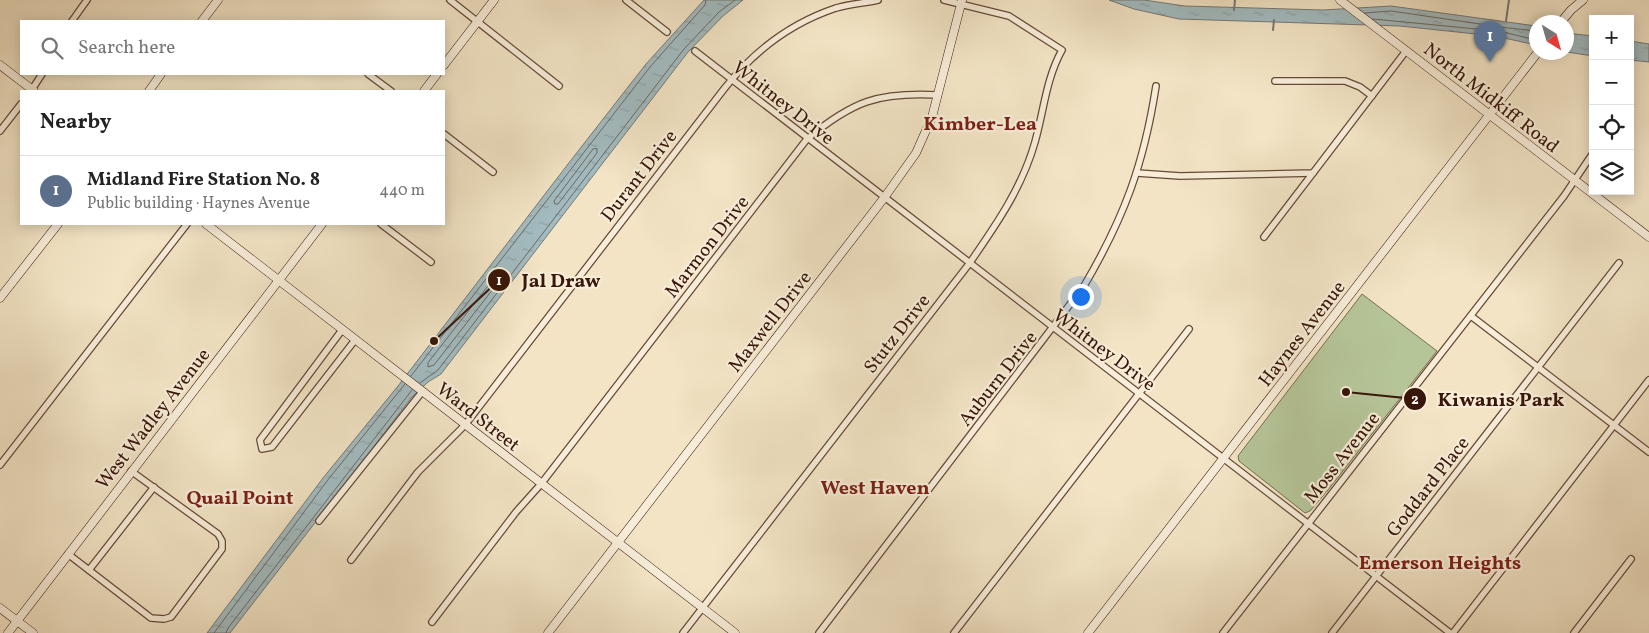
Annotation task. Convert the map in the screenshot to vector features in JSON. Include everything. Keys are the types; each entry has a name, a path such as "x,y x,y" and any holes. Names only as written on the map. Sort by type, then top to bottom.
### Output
{"street":[{"path":"73,20 87,0"},
{"path":"203,20 218,0"},
{"path":"450,0 471,15 476,23 559,86"},
{"path":"445,64 494,0"},
{"path":"628,0 668,32"},
{"name":"Durant Drive","path":"351,560 418,472 465,425 730,80 752,56 806,20 837,8 878,0"},
{"path":"944,0 961,1"},
{"name":"North Midkiff Road","path":"1340,0 1649,237"},
{"path":"1567,15 1583,0"},
{"name":"Stutz Drive","path":"683,633 969,264 1002,217 1024,173 1035,141 1048,80 1062,50 1010,16 961,1"},
{"name":"Maxwell Drive","path":"548,633 884,198 916,153 932,117 961,1"},
{"name":"Whitney Drive","path":"695,51 1053,329 1452,633"},
{"path":"1264,237 1406,51"},
{"name":"Haynes Avenue","path":"1088,633 1532,60"},
{"path":"0,65 31,90"},
{"path":"33,90 41,75"},
{"path":"150,90 160,75"},
{"path":"369,75 390,90"},
{"path":"425,90 436,75"},
{"path":"1275,82 1345,81 1360,86 1372,96"},
{"name":"Auburn Drive","path":"819,633 1053,329 1102,257 1130,197 1138,173 1149,131 1156,86"},
{"name":"Marmon Drive","path":"432,622 516,512 542,484 807,139 834,116 866,101 903,94 938,95"},
{"path":"0,131 20,105"},
{"path":"445,135 493,172"},
{"name":"Moss Avenue","path":"1223,633 1472,316 1589,159"},
{"path":"1138,173 1180,176 1313,173"},
{"path":"0,298 57,225"},
{"path":"0,465 186,225"},
{"name":"Ward Street","path":"207,225 735,633"},
{"name":"West Wadley Avenue","path":"8,633 321,225"},
{"path":"382,225 431,262"},
{"name":"Goddard Place","path":"1332,633 1619,263"},
{"path":"1472,316 1649,452"},
{"path":"954,633 1189,329"},
{"path":"342,330 260,440 262,449 272,447 355,340"},
{"path":"1452,633 1649,380"},
{"path":"319,521 422,392"},
{"path":"68,554 151,618 164,619 171,617 222,549 222,541 218,534 132,471"},
{"path":"88,570 154,487"},
{"path":"1574,633 1632,559"},
{"path":"0,608 33,633"}],"green space":[{"path":"1362,294 1437,351 1328,490 1310,511 1305,513 1239,461 1238,456"}],"water":[{"path":"704,0 743,0 723,16 688,52 441,374 428,382 412,397 230,633 207,633 323,478 398,386 646,64"},
{"path":"1109,0 1144,0 1185,6 1323,10 1391,6 1529,25 1529,43 1495,36 1400,26 1179,19 1134,9"},
{"path":"1574,34 1589,36 1589,55 1574,53"},
{"path":"1634,42 1649,44 1649,62 1634,60"}],"waterway":[{"path":"1234,10 1235,0"},
{"path":"1506,21 1509,0"},
{"path":"1273,30 1274,20"}],"place":[{"name":"Midland Fire Station No. 8","path":"1490,62"},
{"name":"Jal Draw","path":"434,341"},
{"name":"Kiwanis Park","path":"1346,392"}],"district":[{"name":"Kimber-Lea","path":"980,123"},
{"name":"West Haven","path":"875,487"},
{"name":"Quail Point","path":"240,497"},
{"name":"Emerson Heights","path":"1440,562"}]}
